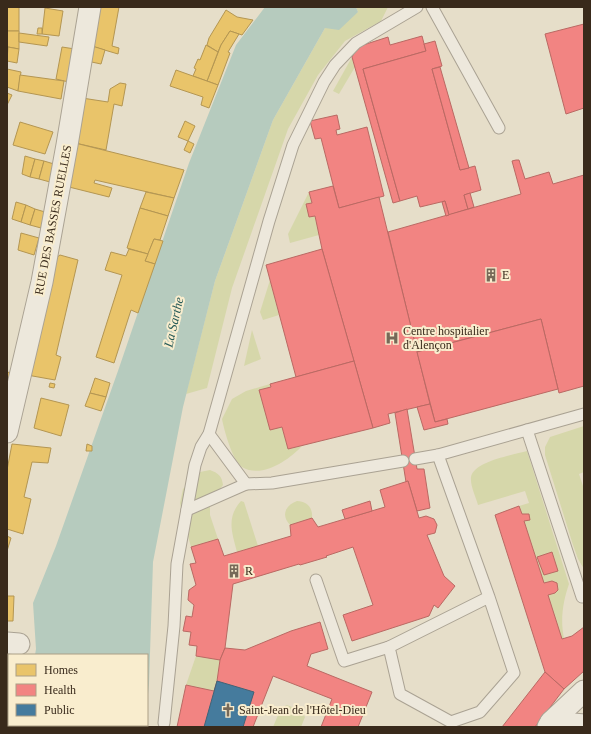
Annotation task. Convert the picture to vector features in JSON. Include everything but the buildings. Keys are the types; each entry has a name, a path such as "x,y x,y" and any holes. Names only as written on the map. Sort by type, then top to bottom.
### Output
{"street":[{"name":"RUE DES BASSES RUELLES","path":"7,432 42,282 90,7"},
{"path":"549,725 584,690"},
{"path":"549,725 584,725"}],"lane":[{"path":"164,723 174,626 177,564 195,465 201,447 209,434 269,221 293,145 324,82 335,65 356,42 402,11 417,7"},
{"path":"432,7 499,128"},
{"path":"415,459 438,455 584,414"},
{"path":"527,430 582,598"},
{"path":"209,434 246,484"},
{"path":"389,647 400,694 450,725 480,712 514,673 489,597 438,455"},
{"path":"187,510 246,484 272,483 403,461"},
{"path":"316,580 344,661 389,647 489,597"}],"green space":[{"path":"356,7 388,7 381,21 345,41 318,75 288,129 232,288 207,388 186,394 215,281 273,120 325,28 358,12"},
{"path":"352,57 355,67 339,94 333,91"},
{"path":"309,192 319,235 290,243 288,234"},
{"path":"270,280 279,315 263,320 260,312"},
{"path":"252,330 261,359 244,366"},
{"path":"270,384 271,387 259,390 282,427 288,449 302,446 290,457 275,466 258,471 250,470 242,467 235,459 222,419 232,399 246,391"},
{"path":"584,426 584,472 579,474 584,489 584,569 578,559 573,545 545,455 545,447 550,437"},
{"path":"527,451 569,584 563,611 562,624 564,638 562,639 519,506 529,503 525,491 478,505 471,484 471,477 474,471 479,467 504,457"},
{"path":"210,470 219,475 222,479 223,485 210,501 210,515 218,539 191,547 180,503 183,489 200,472"},
{"path":"241,501 244,502 258,546 237,552 232,532 232,519 236,507"},
{"path":"297,501 304,502 309,506 312,518 290,525 287,522 285,515 286,511 290,505"},
{"path":"196,656 220,660 214,691 186,685"},
{"path":"287,705 301,711 305,717 301,727 273,727 281,708"}],"water":[{"name":"La Sarthe","path":"265,7 356,7 358,12 339,30 325,28 273,120 215,281 183,407 153,562 148,694 148,654 35,654 33,603 56,546 189,163 236,45"},
{"path":"108,726 109,727 24,727"}],"place":[{"name":"E","path":"491,275"},
{"name":"Centre hospitalier d'Alençon","path":"392,338"},
{"name":"R","path":"234,571"},
{"name":"Saint-Jean de l'Hôtel-Dieu","path":"228,710"}]}
